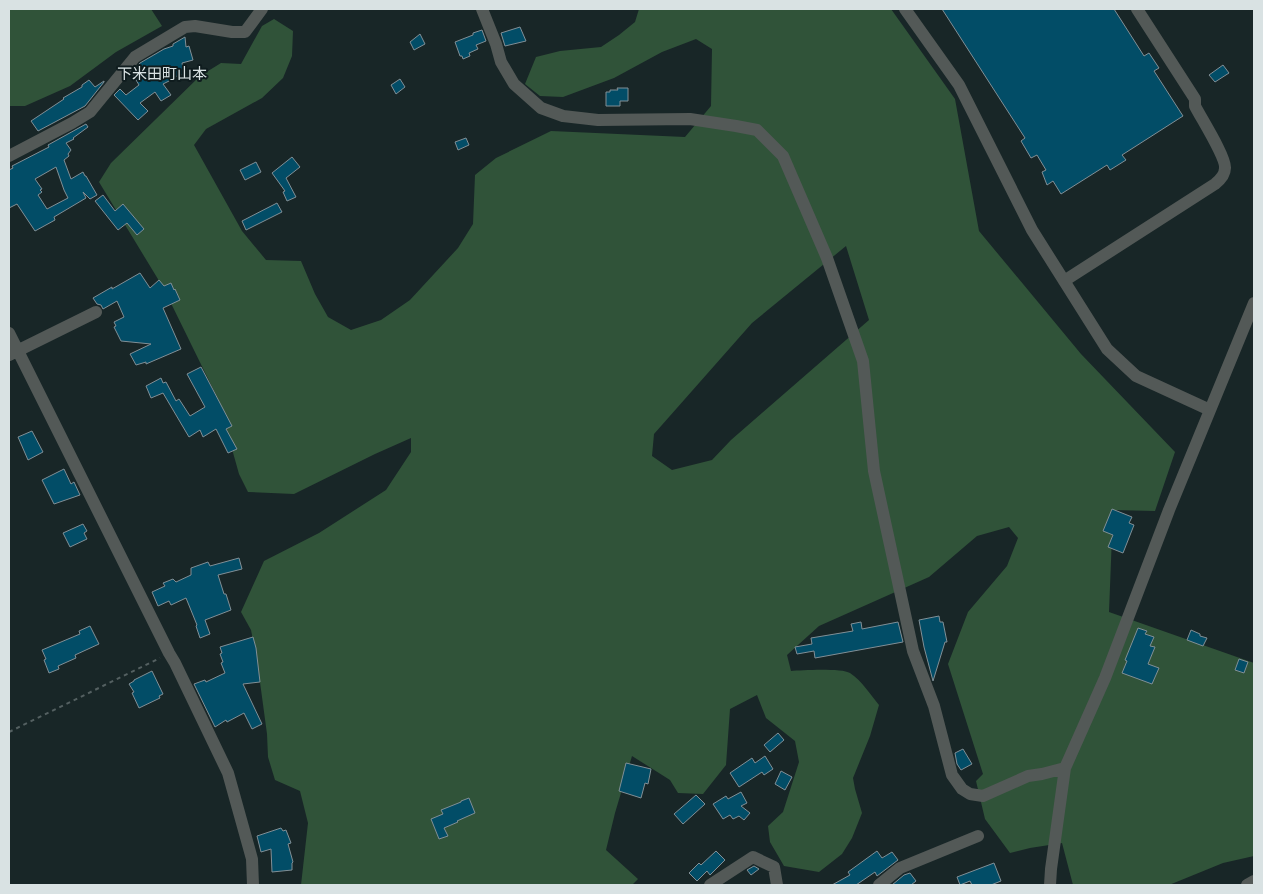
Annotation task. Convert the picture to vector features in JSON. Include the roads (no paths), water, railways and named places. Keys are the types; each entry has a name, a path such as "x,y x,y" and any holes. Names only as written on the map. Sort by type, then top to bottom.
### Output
{"street":[{"path":"9,156 72,124 90,112 135,57 185,27 194,26 232,32 245,32 262,9"},
{"path":"482,9 501,62 514,84 541,108 563,116 598,120 690,119 757,130 783,156 827,258 863,362 874,471 913,651 934,706 952,775 962,789 970,794 983,796 1028,776 1065,768"},
{"path":"905,9 959,85 1032,230 1107,349 1136,376 1210,410"},
{"path":"1064,280 1215,184 1222,178 1225,169 1225,162 1195,106 1196,99 1137,9"},
{"path":"1050,885 1065,768 1105,678 1169,510 1254,303"},
{"path":"13,353 96,312"},
{"path":"9,333 13,353 175,663 228,773 252,859 253,885"},
{"path":"879,885 900,868 978,836"},
{"path":"710,885 753,857 774,867 777,885"},
{"path":"1248,885 1254,881"}],"district":[{"name":"下米田町山本","path":"162,73"}]}
